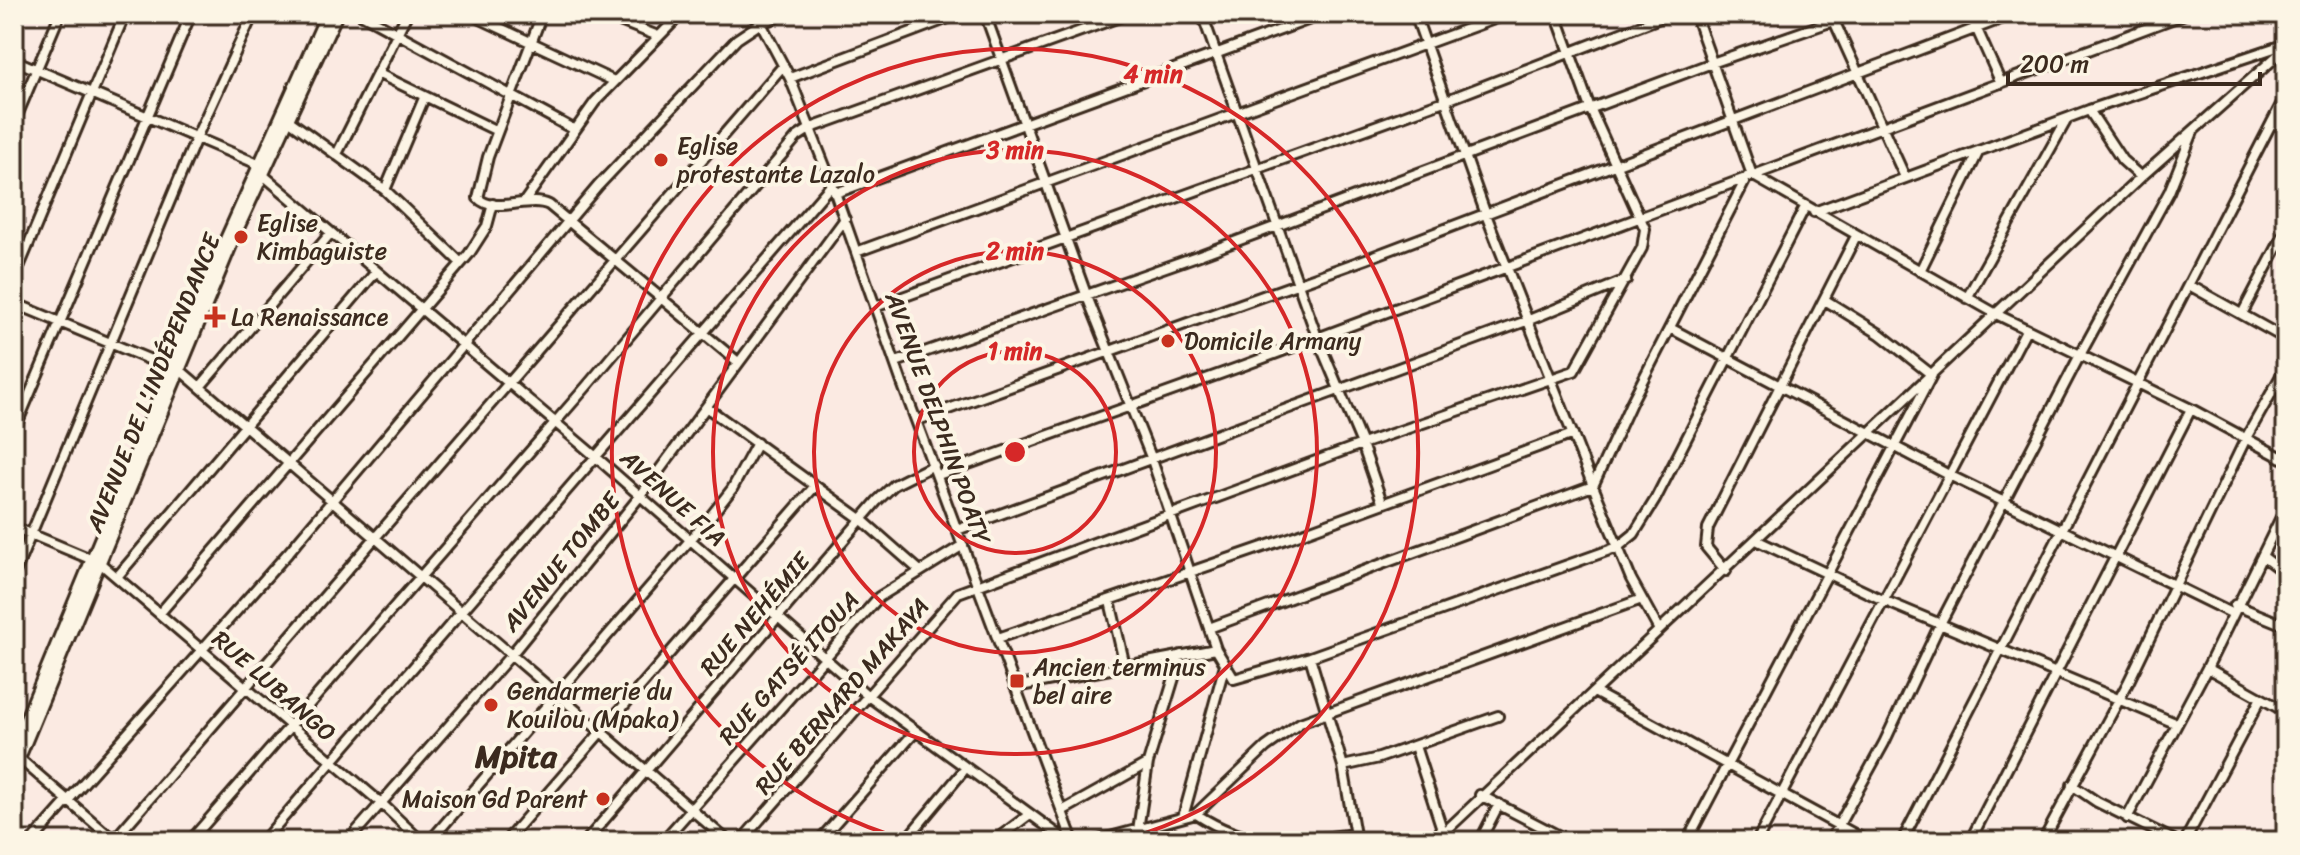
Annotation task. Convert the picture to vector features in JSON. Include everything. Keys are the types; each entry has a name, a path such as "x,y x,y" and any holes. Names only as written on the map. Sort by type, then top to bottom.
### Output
{"street":[{"path":"14,123 60,14"},
{"path":"14,279 125,14"},
{"path":"14,431 191,14"},
{"path":"14,575 197,136 253,14"},
{"name":"AVENUE DE L'INDÉPENDANCE","path":"14,770 16,753 327,14"},
{"name":"AVENUE DE L'INDÉPENDANCE","path":"260,169 337,14"},
{"path":"361,14 575,130"},
{"path":"337,154 407,14"},
{"path":"470,14 614,81"},
{"path":"542,14 497,131 477,194 480,201 493,204 543,202 569,220 738,362"},
{"path":"602,14 658,36"},
{"path":"524,202 614,81 681,14"},
{"path":"32,841 569,220 758,18 785,14"},
{"path":"790,78 959,14"},
{"path":"985,14 1086,294 1151,457 1216,649 1229,675 1240,679 1618,547 1634,534 1655,500 1805,207"},
{"path":"190,841 420,577 787,146 811,128 1128,14"},
{"path":"1202,14 1277,226 1300,281 1317,337 1362,444 1382,502"},
{"path":"263,841 703,334 834,188 1026,123 1324,14"},
{"path":"1415,14 1485,212 1593,486 1618,547 1659,630"},
{"path":"856,252 1508,14"},
{"path":"1556,14 1590,108 1642,218"},
{"path":"875,307 1447,100 1670,14"},
{"path":"1209,628 1593,486 1670,328 1750,176 1733,118 1695,14"},
{"path":"896,362 1277,226 1833,17 1853,14"},
{"path":"1970,14 2001,83"},
{"path":"918,420 2014,14"},
{"path":"938,475 1642,218 2185,14"},
{"path":"1833,17 1905,177"},
{"name":"AVENUE DELPHIN POATY","path":"758,18 790,78 834,188 1062,811 1067,841"},
{"path":"1814,212 2089,110 2286,46"},
{"path":"1435,841 1480,795 1726,571 1867,433 1998,315 2141,177 2286,46"},
{"name":"AVENUE FIA","path":"14,60 197,136 260,169 330,234 641,495 868,696 1067,841"},
{"path":"16,753 114,841 783,66"},
{"path":"377,73 497,131"},
{"path":"1902,841 2135,383 2286,95"},
{"path":"385,190 424,98"},
{"path":"2089,110 2123,161 2141,177"},
{"path":"287,119 385,190 461,263"},
{"path":"1967,298 2067,119"},
{"path":"2272,122 2286,129"},
{"path":"1830,841 1884,743 1940,624 2080,355 2169,192 2193,131"},
{"path":"1920,271 1978,153"},
{"path":"1750,176 2026,330 2191,409 2286,460"},
{"path":"160,613 461,263 478,242 493,204"},
{"name":"RUE BERNARD MAKAYA","path":"741,841 958,593 1362,444 1574,371 1626,280 1646,238 1642,218"},
{"name":"AVENUE TOMBE","path":"348,841 511,655 641,495 845,219"},
{"path":"2242,314 2286,230"},
{"path":"200,387 330,234"},
{"path":"1726,571 1710,554 1705,540 1856,236"},
{"path":"117,577 375,273"},
{"path":"957,530 1529,320 1626,280"},
{"path":"2189,285 2286,339"},
{"path":"1825,300 1880,334 1932,375"},
{"path":"14,303 175,369 200,387 728,841"},
{"path":"1670,328 1867,433 2114,556 2233,609 2279,623"},
{"path":"1757,841 1947,474 2026,330"},
{"path":"2043,841 2176,585 2246,438 2286,367"},
{"path":"1687,841 1932,375"},
{"path":"706,407 861,519 919,570"},
{"path":"1970,841 2191,409"},
{"path":"998,638 1110,601 1573,434"},
{"path":"430,841 691,540 732,489 757,443"},
{"name":"RUE NEHÉMIE","path":"586,841 861,519 894,485 934,465"},
{"path":"506,841 815,486"},
{"path":"2127,818 2207,668 2233,609 2286,507"},
{"name":"RUE LUBANGO","path":"14,527 96,561 117,577 381,803 421,841"},
{"path":"1756,540 1883,600 2175,723"},
{"name":"RUE GATSÉ ITOUA","path":"663,841 879,597 963,545"},
{"path":"2262,556 2286,574"},
{"path":"1095,841 1196,814 1272,741 1300,723 1642,599"},
{"path":"1110,601 1125,666"},
{"path":"1015,687 1216,649"},
{"path":"1138,830 1148,763 1181,655"},
{"path":"1196,814 1224,833 1252,840 1355,837 1343,766 1310,657"},
{"path":"1183,817 1224,668"},
{"path":"2207,668 2286,712"},
{"path":"1594,692 1867,841"},
{"path":"2185,841 2261,698"},
{"path":"1343,766 1415,746 1498,716"},
{"path":"819,841 915,732"},
{"path":"1415,746 1443,832"},
{"path":"1062,811 1148,763"},
{"path":"905,841 965,769"},
{"path":"2072,785 2127,818 2176,841"},
{"path":"1480,795 1569,841"},
{"path":"1480,841 1499,804"},
{"path":"994,841 1030,814"}],"place":[{"name":"Eglise protestante Lazalo","path":"661,160"},
{"name":"Eglise Kimbaguiste","path":"241,237"},
{"name":"La Renaissance","path":"215,317"},
{"name":"Domicile Armany","path":"1168,341"},
{"name":"Ancien terminus bel aire","path":"1017,681"},
{"name":"Gendarmerie du Kouilou (Mpaka)","path":"491,705"},
{"name":"Maison Gd Parent","path":"603,799"}],"district":[{"name":"Mpita","path":"516,756"}]}
